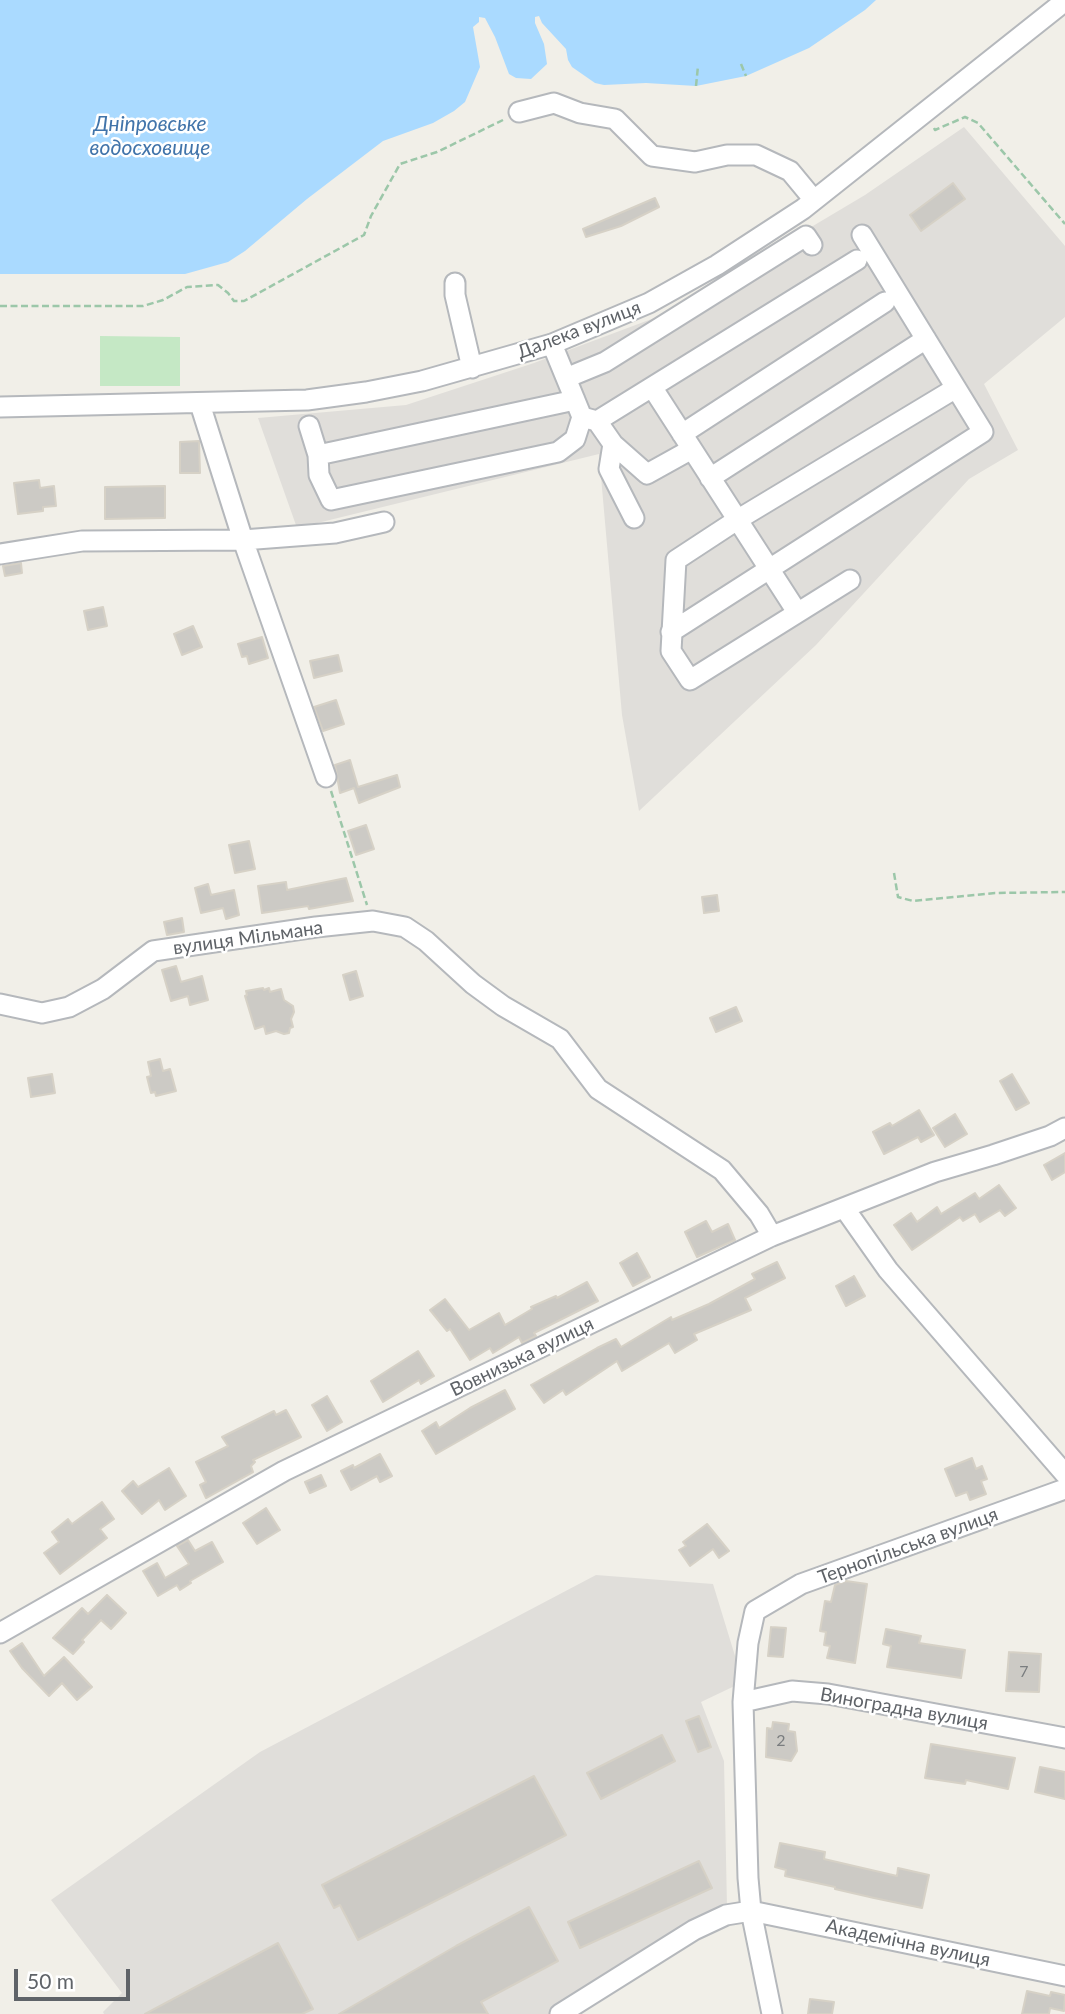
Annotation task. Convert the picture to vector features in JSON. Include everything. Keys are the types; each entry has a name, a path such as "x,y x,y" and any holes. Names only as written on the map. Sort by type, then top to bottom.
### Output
{"street":[{"name":"Далека вулиця","path":"0,407 307,400 366,393 472,368 552,344 649,303 717,265 814,200 1065,1"},
{"path":"519,112 554,103 580,113 615,119 652,156 695,162 727,155 757,155 789,171 814,200"},
{"path":"671,632 983,432 862,235"},
{"path":"566,379 605,362 806,236 813,245"},
{"path":"318,455 584,413 652,387 857,260"},
{"path":"455,283 472,368"},
{"path":"552,344 584,413 647,474 687,442 885,302"},
{"path":"710,478 926,339"},
{"path":"652,387 797,612"},
{"path":"850,580 690,680 671,651 676,560 737,520 956,388"},
{"path":"200,404 243,540 326,777"},
{"path":"309,426 318,455 318,475 331,500 558,452 576,439 584,413"},
{"path":"613,444 609,469 634,518"},
{"path":"0,554 82,541 243,540 335,533 384,522"},
{"name":"вулиця Мільмана","path":"0,1004 42,1013 69,1007 103,989 153,951 373,921 405,927 426,941 473,984 503,1006 560,1038 598,1089 722,1170 759,1214 772,1236"},
{"name":"Вовнизька вулиця","path":"0,1633 284,1471 772,1236 935,1172 1050,1136 1065,1128"},
{"path":"845,1209 888,1270 1065,1474"},
{"name":"Тернопільська вулиця","path":"743,1702 748,1643 755,1611 801,1584 1065,1489"},
{"name":"Виноградна вулиця","path":"743,1702 792,1691 828,1694 1065,1738"},
{"path":"743,1702 751,1911 772,2014"},
{"path":"560,2014 694,1930 726,1915 751,1911"},
{"name":"Академічна вулиця","path":"751,1911 1065,1976"}],"path":[{"path":"741,64 746,76"},
{"path":"696,86 698,66"},
{"path":"0,306 143,306 163,300 187,287 218,285 234,301 244,301 364,235 400,164 437,152 519,112"},
{"path":"925,114 935,130 965,117 978,123 1065,224"},
{"path":"326,777 373,921"},
{"path":"894,873 898,897 913,901 995,893 1065,892"}],"shaded area":[{"path":"964,127 1065,246 1065,317 984,384 1018,450 969,479 816,645 639,811 622,715 599,454 297,528 258,418 406,405 534,363 665,314 865,195"},
{"path":"596,1575 713,1584 743,1682 701,1702 724,1761 727,1907 560,2014 104,2014 122,1993 51,1900 260,1752"}],"green space":[{"path":"100,336 180,337 180,386 100,386"}],"water":[{"name":"Дніпровське водосховище","path":"0,0 876,0 809,48 746,76 696,86 595,83 572,67 566,49 542,23 539,16 535,17 535,23 544,44 547,64 531,79 516,78 509,74 485,18 479,17 479,22 473,27 480,67 465,102 433,123 383,141 228,262 185,274 0,274"}],"building":[{"path":"953,183 965,199 921,231 910,215"},
{"path":"655,198 659,207 621,226 586,237 583,229"},
{"path":"199,441 200,473 180,473 180,442"},
{"path":"39,480 40,488 54,486 56,506 43,507 43,511 18,514 14,483"},
{"path":"165,486 165,518 105,519 105,487"},
{"path":"21,563 22,573 5,576 3,566"},
{"path":"103,607 107,626 88,630 84,611"},
{"path":"193,626 202,647 182,655 174,634"},
{"path":"262,637 268,658 249,664 247,656 242,657 238,644"},
{"path":"338,655 342,671 314,678 310,661"},
{"path":"336,700 344,724 323,731 314,707"},
{"path":"350,760 358,787 397,775 400,787 359,803 354,788 340,793 335,765"},
{"path":"366,825 374,849 356,855 348,831"},
{"path":"249,841 255,869 235,873 229,845"},
{"path":"346,878 353,901 309,909 308,906 262,913 258,886 286,882 287,890"},
{"path":"208,884 211,895 234,890 239,915 226,919 223,908 201,913 195,888"},
{"path":"717,895 719,911 704,913 702,897"},
{"path":"182,918 184,932 167,935 164,922"},
{"path":"176,966 181,982 202,976 208,1000 190,1005 188,996 171,1001 162,970"},
{"path":"356,971 363,996 350,1000 343,975"},
{"path":"269,988 270,992 281,989 284,1000 293,1006 293,1027 289,1033 276,1031 266,1034 264,1026 255,1029 245,996 246,991"},
{"path":"736,1007 742,1021 716,1032 710,1018"},
{"path":"160,1059 163,1071 170,1069 176,1091 156,1096 155,1092 151,1093 147,1077 151,1076 148,1062"},
{"path":"52,1074 55,1093 31,1097 28,1078"},
{"path":"1012,1074 1029,1103 1016,1110 1000,1081"},
{"path":"919,1110 934,1135 921,1142 918,1137 884,1154 873,1132 890,1123 892,1126"},
{"path":"955,1114 967,1134 945,1147 933,1128"},
{"path":"1065,1153 1065,1172 1052,1180 1044,1165"},
{"path":"999,1185 1016,1208 1005,1216 1000,1210 980,1222 975,1214 963,1221 960,1217 912,1250 894,1225 911,1213 917,1222 937,1207 941,1214 975,1193 979,1199"},
{"path":"706,1221 712,1232 728,1224 735,1240 697,1257 685,1232"},
{"path":"637,1253 650,1277 633,1286 620,1263"},
{"path":"777,1262 785,1278 745,1298 751,1310 694,1334 697,1340 675,1353 669,1343 622,1371 617,1361 566,1395 563,1390 544,1403 531,1385 616,1339 621,1347 671,1317 672,1320 709,1304 755,1279 752,1274"},
{"path":"854,1276 865,1296 846,1306 836,1286"},
{"path":"587,1282 598,1301 534,1333 536,1336 522,1343 519,1337 493,1353 490,1348 470,1360 450,1329 447,1331 430,1310 445,1299 469,1330 499,1313 505,1325 532,1309 531,1307 556,1296 557,1298"},
{"path":"418,1351 434,1376 421,1384 419,1380 383,1402 371,1381"},
{"path":"505,1390 515,1409 436,1454 422,1431 436,1422 439,1428"},
{"path":"327,1396 342,1422 327,1431 312,1405"},
{"path":"286,1410 301,1437 253,1460 253,1472 206,1498 200,1485 206,1482 196,1462 228,1446 222,1437 274,1411 276,1415"},
{"path":"380,1454 392,1476 380,1482 377,1476 351,1490 341,1471 353,1465 354,1468"},
{"path":"972,1458 976,1469 982,1466 987,1479 981,1481 986,1494 970,1500 967,1492 956,1496 945,1469"},
{"path":"169,1468 186,1496 165,1510 159,1500 142,1514 122,1491 133,1481 138,1487"},
{"path":"321,1475 326,1486 310,1493 305,1482"},
{"path":"102,1502 114,1519 100,1529 107,1538 60,1574 44,1553 59,1542 52,1532 68,1519 72,1524"},
{"path":"266,1508 280,1530 257,1544 243,1523"},
{"path":"707,1524 729,1551 719,1558 713,1549 690,1566 679,1550 686,1546 683,1542"},
{"path":"188,1540 195,1551 212,1542 223,1562 180,1590 177,1585 158,1596 143,1571 157,1563 165,1578 189,1564 177,1546"},
{"path":"846,1581 867,1584 855,1663 827,1658 830,1646 824,1645 826,1632 820,1631 825,1601 831,1602 835,1585"},
{"path":"107,1595 126,1613 111,1629 101,1620 73,1654 53,1638 82,1608 88,1614"},
{"path":"771,1627 786,1628 783,1657 768,1656"},
{"path":"886,1629 921,1636 919,1643 965,1650 961,1678 887,1667 891,1646 883,1644"},
{"path":"22,1643 44,1676 64,1657 92,1687 77,1700 62,1683 49,1696 10,1651"},
{"path":"1009,1652 1041,1654 1039,1692 1006,1691"},
{"path":"699,1716 711,1747 698,1752 686,1721"},
{"path":"773,1722 789,1724 788,1731 795,1732 797,1751 791,1761 766,1757 767,1728 772,1729"},
{"path":"662,1735 675,1761 601,1799 587,1773"},
{"path":"931,1744 1015,1758 1008,1789 966,1780 965,1784 925,1778"},
{"path":"1040,1767 1065,1772 1065,1799 1035,1792"},
{"path":"534,1776 566,1835 358,1940 340,1905 334,1908 322,1885"},
{"path":"780,1843 825,1852 824,1859 897,1876 898,1868 929,1875 922,1908 785,1876 786,1870 775,1867"},
{"path":"699,1861 712,1888 580,1948 568,1922"},
{"path":"529,1907 558,1961 481,2002 488,2014 339,2014 456,1946"},
{"path":"278,1943 313,2009 302,2014 145,2014"},
{"path":"1027,1991 1050,1996 1051,1992 1065,1995 1064,2011 1050,2008 1049,2014 1022,2014"},
{"path":"810,1999 834,2002 832,2014 808,2014"}]}
